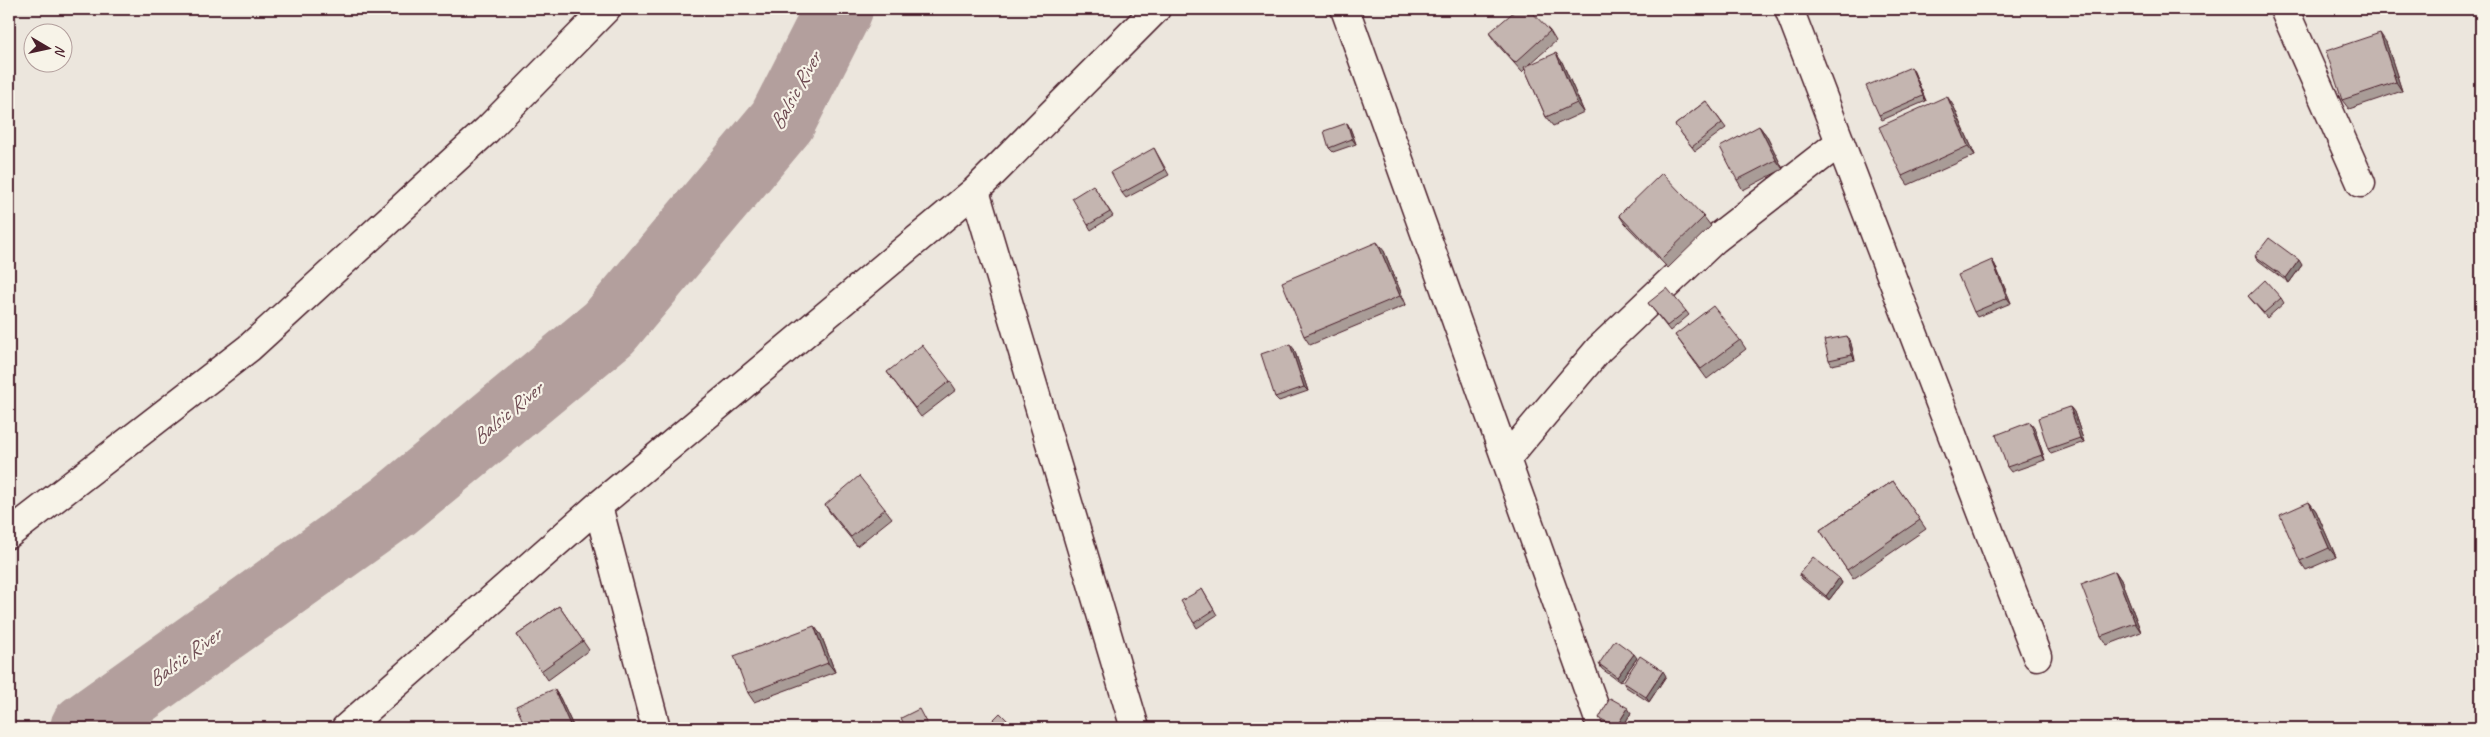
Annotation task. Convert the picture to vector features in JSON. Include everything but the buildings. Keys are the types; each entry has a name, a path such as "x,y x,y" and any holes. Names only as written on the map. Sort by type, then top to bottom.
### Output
{"street":[{"path":"9,534 248,348 487,130 606,9"},
{"path":"346,728 598,506 976,191 1156,9"},
{"path":"1345,9 1602,728"},
{"path":"1789,9 2037,656"},
{"path":"2284,9 2360,183"},
{"path":"1506,459 1613,335 1714,240 1840,142"},
{"path":"976,191 1134,728"},
{"path":"598,506 656,728"}],"waterway":[{"name":"Balsic River","path":"84,728 394,506 609,328 782,121 839,9"}]}
